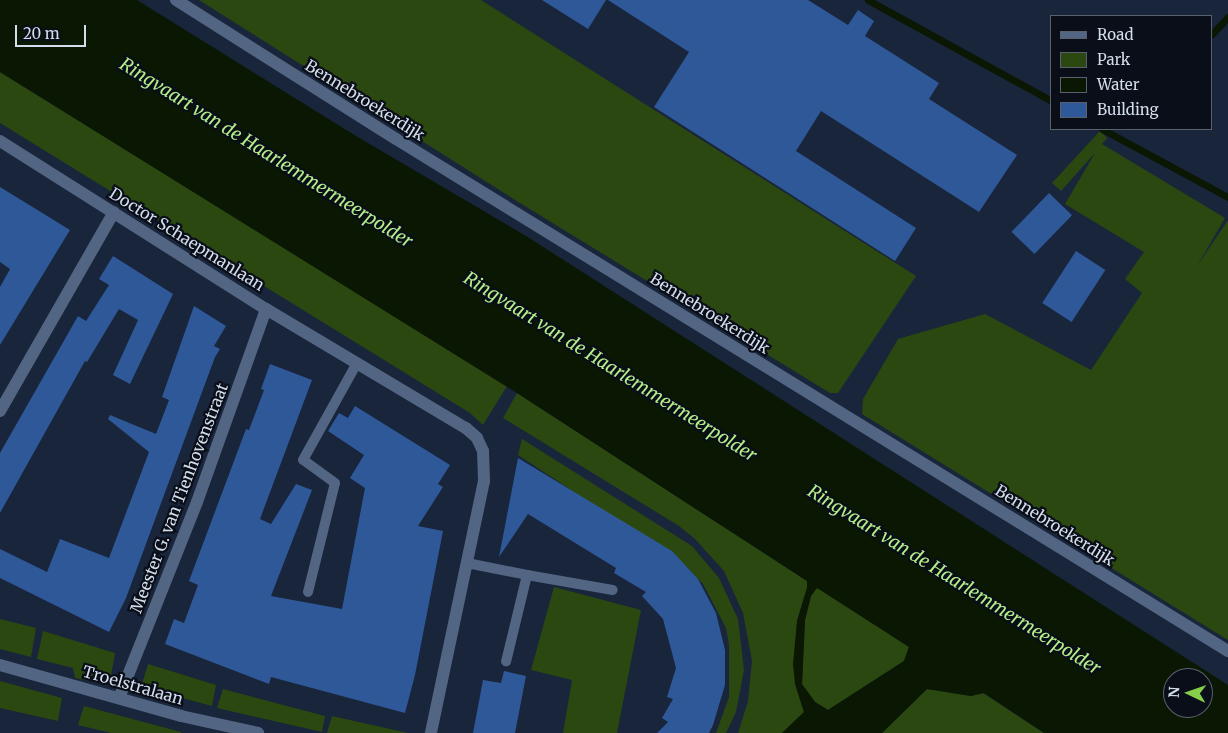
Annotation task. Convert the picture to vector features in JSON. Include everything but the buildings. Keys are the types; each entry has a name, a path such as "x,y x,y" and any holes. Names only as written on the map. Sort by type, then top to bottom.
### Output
{"street":[{"name":"Bennebroekerdijk","path":"176,0 396,139 1228,651"},
{"name":"Doctor Schaepmanlaan","path":"0,141 266,309 466,428 477,438 483,451 484,481 431,733"},
{"path":"0,411 114,212"},
{"name":"Meester G. van Tienhovenstraat","path":"119,698 197,502 266,309"},
{"name":"Troelstralaan","path":"0,665 181,716 258,733"}],"lane":[{"path":"308,592 335,483 303,460 357,363"},
{"path":"467,563 614,590"},
{"path":"506,662 527,575"}],"green space":[{"path":"199,0 481,0 916,276 838,393 830,393 515,200"},
{"path":"0,72 507,386 483,425 470,413 0,123"},
{"path":"1100,131 1107,138 1102,144 1225,218 1197,266 1228,220 1228,640 862,414 863,399 898,339 985,314 1091,370 1142,293 1125,279 1144,252 1065,204 1095,153 1061,191 1052,183"},
{"path":"517,393 807,581 807,588 797,621 795,684 804,712 782,733 738,733 748,701 752,661 743,613 724,571 695,539 679,526 503,418"},
{"path":"522,439 692,546 719,578 738,619 744,670 736,712 726,733 716,733 729,697 729,645 726,628 703,584 684,564 518,455"},
{"path":"554,587 641,610 617,733 563,733 572,680 531,670"},
{"path":"817,587 909,647 904,661 828,710 815,702 802,684 805,620 811,596"},
{"path":"0,619 36,628 31,657 0,649"},
{"path":"43,631 115,653 111,676 95,682 75,678 73,668 37,659"},
{"path":"148,664 216,685 212,706 141,687"},
{"path":"0,681 62,698 58,721 0,708"},
{"path":"223,689 325,716 322,732 217,708"},
{"path":"927,689 971,696 983,693 1044,733 882,733"},
{"path":"84,706 181,733 111,733 78,725"},
{"path":"332,716 408,733 327,733"}],"water":[{"name":"Ringvaart van de Haarlemmermeerpolder","path":"0,0 137,0 356,136 526,236 1201,668 1163,668 1163,718 1213,718 1213,675 1228,685 1228,733 1044,733 984,693 971,696 927,689 882,733 782,733 804,712 795,684 793,664 797,621 807,588 807,581 517,393 0,72","holes":["817,588 909,647 904,661 828,710 815,702 802,684 805,620 811,596"]}],"waterway":[{"path":"868,0 1050,100"},
{"path":"1213,33 1228,17"},
{"path":"1104,130 1228,197"}]}
